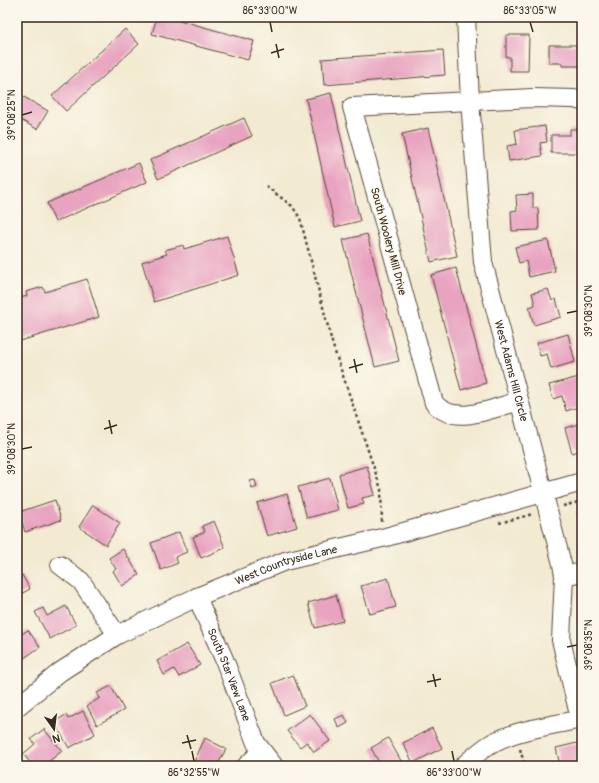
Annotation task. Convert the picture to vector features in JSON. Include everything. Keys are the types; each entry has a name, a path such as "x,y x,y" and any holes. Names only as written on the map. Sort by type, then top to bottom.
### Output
{"street":[{"name":"West Adams Hill Circle","path":"466,17 470,101 483,262 564,576 561,640 581,719"},
{"path":"470,101 532,98 574,99 582,101"},
{"name":"South Woolery Mill Drive","path":"470,101 352,107 434,403 446,412 457,415 469,414 518,401"},
{"name":"West Countryside Lane","path":"17,707 60,672 117,635 197,597 285,561 386,537 582,482"},
{"path":"60,565 81,581 117,635"},
{"path":"564,576 582,572"},
{"name":"South Star View Lane","path":"197,597 224,659 256,743 274,766"},
{"path":"463,766 492,744 503,739 581,719"},
{"path":"246,766 262,751"}],"path":[{"path":"266,186 292,206 300,218 333,346 381,489 382,522"},
{"path":"562,506 582,501"},
{"path":"574,553 582,551"},
{"path":"520,749 525,766"}],"building":[{"path":"157,17 168,17 254,41 248,60 152,34"},
{"path":"125,29 139,44 66,111 52,96"},
{"path":"506,35 529,35 528,71 510,71 510,57 506,57"},
{"path":"549,45 581,45 581,66 562,66 562,63 549,63"},
{"path":"443,50 445,75 324,85 322,59"},
{"path":"17,93 48,111 37,129 17,118"},
{"path":"331,93 360,221 335,227 306,99"},
{"path":"244,118 252,136 158,179 150,160"},
{"path":"545,126 547,142 540,143 542,156 509,161 507,146 517,144 515,130"},
{"path":"428,128 457,256 431,262 402,134"},
{"path":"570,129 582,129 582,153 551,153 551,135 570,135"},
{"path":"139,163 147,182 55,222 47,203"},
{"path":"533,194 533,208 538,208 539,230 512,231 511,211 517,210 516,195"},
{"path":"367,234 399,361 375,367 343,240"},
{"path":"227,236 239,275 154,302 142,262 167,254 165,250 183,245 184,249"},
{"path":"548,240 555,271 529,277 526,261 519,263 515,247"},
{"path":"456,268 486,383 461,390 431,275"},
{"path":"87,279 99,317 17,342 17,299 27,296 26,292 43,287 45,292"},
{"path":"548,289 552,301 556,299 561,317 534,325 529,307 535,305 532,293"},
{"path":"568,334 575,362 551,369 547,354 540,356 537,343"},
{"path":"579,377 582,388 582,406 566,411 562,396 553,399 549,385"},
{"path":"582,423 582,450 572,453 565,428"},
{"path":"367,466 375,495 362,498 364,504 348,508 339,474"},
{"path":"330,478 338,510 307,518 298,487"},
{"path":"255,480 257,487 252,489 250,481"},
{"path":"287,494 297,527 267,536 257,503"},
{"path":"55,500 61,520 25,532 19,512"},
{"path":"93,505 120,523 106,545 79,527"},
{"path":"582,511 582,532 577,513"},
{"path":"214,521 225,548 201,558 193,537 205,532 202,526"},
{"path":"179,532 187,552 175,557 178,563 161,570 151,543"},
{"path":"123,549 139,575 122,586 113,571 116,569 109,558"},
{"path":"22,575 30,589 17,596 17,578"},
{"path":"388,578 396,607 370,614 361,586"},
{"path":"336,595 343,621 315,628 308,603"},
{"path":"66,606 76,625 50,639 35,612 43,608 47,616"},
{"path":"28,630 40,647 17,663 17,637"},
{"path":"187,644 200,665 179,677 174,669 164,675 157,661"},
{"path":"293,675 305,706 284,715 272,683"},
{"path":"111,686 124,710 97,725 87,706 100,698 97,693"},
{"path":"83,711 95,734 69,748 54,722 66,715 68,719"},
{"path":"310,714 330,741 314,752 307,742 300,747 287,731"},
{"path":"344,715 348,723 339,728 335,719"},
{"path":"432,728 442,748 413,763 403,743"},
{"path":"44,729 62,751 43,766 33,766 23,754 35,744 31,739"},
{"path":"205,738 226,749 217,766 192,766"},
{"path":"388,738 404,766 381,766 371,748"},
{"path":"581,742 582,766 560,766 556,748"}]}
